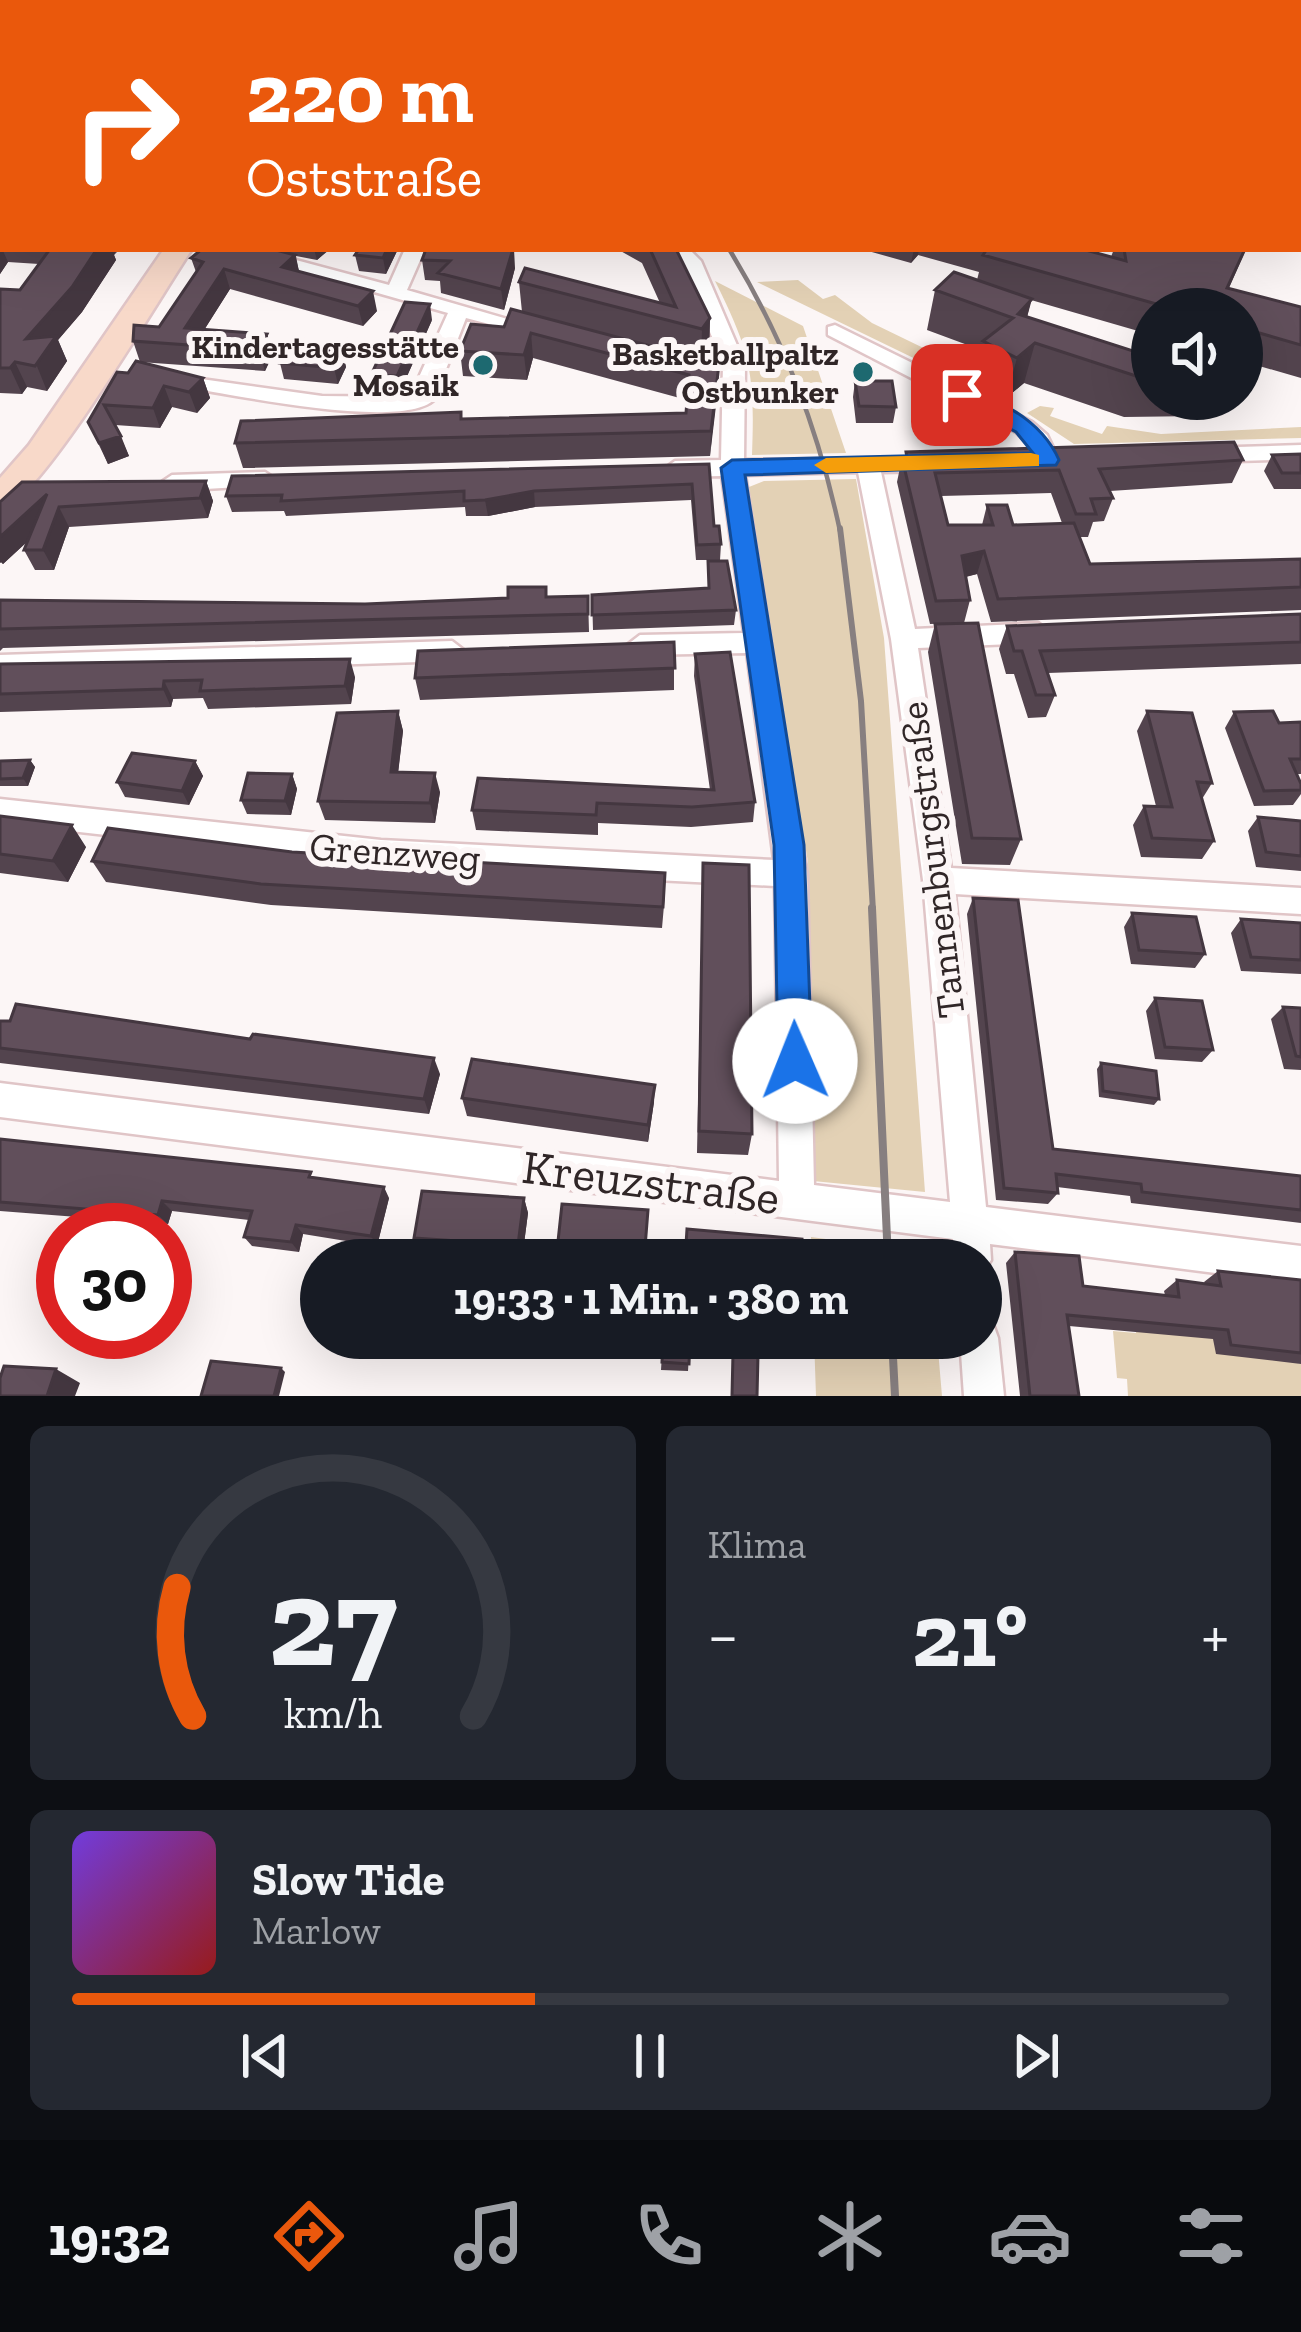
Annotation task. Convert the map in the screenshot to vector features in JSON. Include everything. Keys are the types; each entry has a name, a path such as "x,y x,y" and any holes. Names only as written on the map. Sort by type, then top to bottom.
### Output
{"main road":[{"path":"6,494 176,252"}],"street":[{"path":"244,252 566,338"},
{"path":"396,292 415,252"},
{"path":"684,255 727,340 732,468 792,874 797,1201"},
{"path":"195,382 322,403 412,404 423,400 459,310"},
{"path":"835,332 1024,427 1039,440 1048,460"},
{"path":"1184,456 1301,452"},
{"path":"643,470 958,462"},
{"name":"Tannenburgstraße","path":"868,464 904,639 938,880 972,1239"},
{"path":"151,484 292,480"},
{"path":"6,494 48,486"},
{"path":"904,639 1076,632"},
{"path":"612,646 756,643"},
{"path":"0,665 471,650"},
{"name":"Grenzweg","path":"0,811 381,853 792,874"},
{"path":"938,880 1301,901"},
{"name":"Kreuzstraße","path":"0,1100 797,1201 955,1239"},
{"name":"Kreuzstraße","path":"1002,1245 1301,1265"},
{"path":"981,1359 984,1396"}],"shaded area":[{"path":"798,280 823,299 835,295 872,323 977,374 965,383 757,282"},
{"path":"715,281 803,326 846,453 752,455 748,365"},
{"path":"1040,406 1054,408 1050,416 1102,434 1107,426 1161,434 1301,427 1301,438 1074,444 1027,413"},
{"path":"856,479 884,638 925,1192 813,1181 808,862 767,630 749,487 764,481"},
{"path":"1136,1329 1213,1338 1301,1364 1301,1396 1128,1396 1127,1379 1117,1378 1113,1331 1136,1333"},
{"path":"815,1359 939,1359 942,1396 816,1396"}],"building":[{"path":"48,252 95,252 72,287 26,339 56,336 35,366 15,362 10,368 0,368 0,289 20,290"},
{"path":"198,252 284,252 295,255 282,267 373,291 358,306 224,269 185,328 267,334 259,350 133,341 134,325 159,327 203,262 191,258"},
{"path":"357,252 386,252 383,258 355,255"},
{"path":"425,252 512,252 501,289 438,273 450,261 422,260"},
{"path":"651,252 677,252 710,318 702,329 519,282 525,268 676,307"},
{"path":"1093,252 1126,261 1124,252 1244,252 1227,288 1131,288 1131,297 983,255"},
{"path":"954,272 1032,299 1018,314 1131,350 1131,374 1035,343 1017,358 983,341 1013,318 935,290"},
{"path":"1263,297 1301,307 1301,345 1263,334"},
{"path":"405,302 430,304 397,376 371,375"},
{"path":"511,309 719,364 711,431 235,443 241,421 461,412 461,419 686,413 689,375 531,333 524,355 460,351 471,324 504,327"},
{"path":"289,346 342,351 334,368 280,363"},
{"path":"136,361 203,378 189,392 164,386 153,408 104,405 121,436 99,443 88,422 117,372 128,373"},
{"path":"855,381 892,381 896,407 859,406"},
{"path":"1234,442 1243,460 1099,469 1113,498 1091,499 1096,514 1076,514 1059,470 935,473 948,525 993,525 987,505 1007,505 1013,525 1074,523 1090,564 1301,559 1301,587 998,599 984,551 962,556 970,600 936,601 902,458 907,458 906,452"},
{"path":"1301,454 1301,473 1282,473 1272,455"},
{"path":"709,464 714,526 719,526 721,544 697,545 692,484 534,491 464,501 464,491 281,501 282,495 226,496 232,476"},
{"path":"206,481 200,498 59,507 43,550 24,550 47,494 0,537 0,502 22,482"},
{"path":"708,561 727,561 736,610 592,615 592,595 709,588"},
{"path":"508,587 546,587 546,597 588,596 588,614 0,629 0,600 365,604 508,598"},
{"path":"1301,614 1301,642 1040,651 1055,695 1036,695 1022,651 1014,651 1007,626"},
{"path":"978,623 1021,839 972,838 935,624"},
{"path":"674,642 675,668 415,678 418,651"},
{"path":"730,652 755,802 692,807 597,803 596,815 472,810 478,778 714,790 695,654"},
{"path":"350,659 345,686 200,691 202,680 164,681 163,689 0,694 0,664"},
{"path":"398,711 391,772 435,773 430,803 318,801 337,713"},
{"path":"1147,711 1192,713 1212,783 1197,782 1214,841 1152,838 1144,806 1172,807"},
{"path":"1273,711 1279,723 1301,722 1301,759 1290,759 1301,790 1264,791 1234,712"},
{"path":"132,753 195,761 182,791 117,782"},
{"path":"30,760 23,778 0,779 0,761"},
{"path":"248,773 292,774 285,801 241,800"},
{"path":"0,816 72,825 53,861 0,854"},
{"path":"1258,817 1301,821 1301,856 1266,852"},
{"path":"108,828 292,852 665,873 663,907 261,884 92,861"},
{"path":"703,863 749,865 752,1134 699,1131"},
{"path":"973,898 1018,900 1053,1149 1301,1176 1301,1210 1142,1192 1141,1184 1056,1174 1058,1193 1004,1188"},
{"path":"1132,913 1196,917 1205,954 1139,950"},
{"path":"1241,919 1301,923 1301,960 1251,957"},
{"path":"1155,998 1202,1001 1213,1050 1165,1047"},
{"path":"16,1004 250,1039 253,1034 434,1058 424,1099 0,1048 0,1021 10,1021"},
{"path":"1283,1007 1301,1008 1301,1057 1296,1056"},
{"path":"472,1059 655,1085 648,1125 462,1098"},
{"path":"1101,1063 1156,1071 1159,1099 1103,1091"},
{"path":"0,1139 311,1172 309,1177 384,1187 371,1236 296,1225 291,1242 244,1237 252,1211 162,1201 0,1202"},
{"path":"422,1191 524,1198 519,1239 414,1238"},
{"path":"562,1204 648,1210 646,1239 558,1239"},
{"path":"687,1229 802,1239 686,1239"},
{"path":"1015,1252 1079,1256 1083,1286 1179,1297 1177,1280 1221,1286 1218,1271 1301,1280 1301,1353 1231,1345 1228,1330 1067,1315 1079,1396 1030,1396"},
{"path":"662,1359 689,1359 689,1364"},
{"path":"733,1359 758,1359 757,1396 732,1396"},
{"path":"211,1361 281,1368 274,1396 201,1396"},
{"path":"4,1366 56,1369 47,1396 0,1396"}],"railway":[{"path":"731,252 797,385 840,531"},
{"path":"840,528 861,701 873,911"},
{"path":"872,908 887,1239"},
{"path":"893,1359 895,1396"}],"slow traffic":[{"path":"826,465 1031,460"}],"place":[{"name":"Kindertagesstätte Mosaik","path":"483,365"},
{"name":"Basketballpaltz Ostbunker","path":"863,372"}],"route":[{"path":"795,1061 789,845 732,468 1048,460 1039,440 1024,427 962,395"}]}
